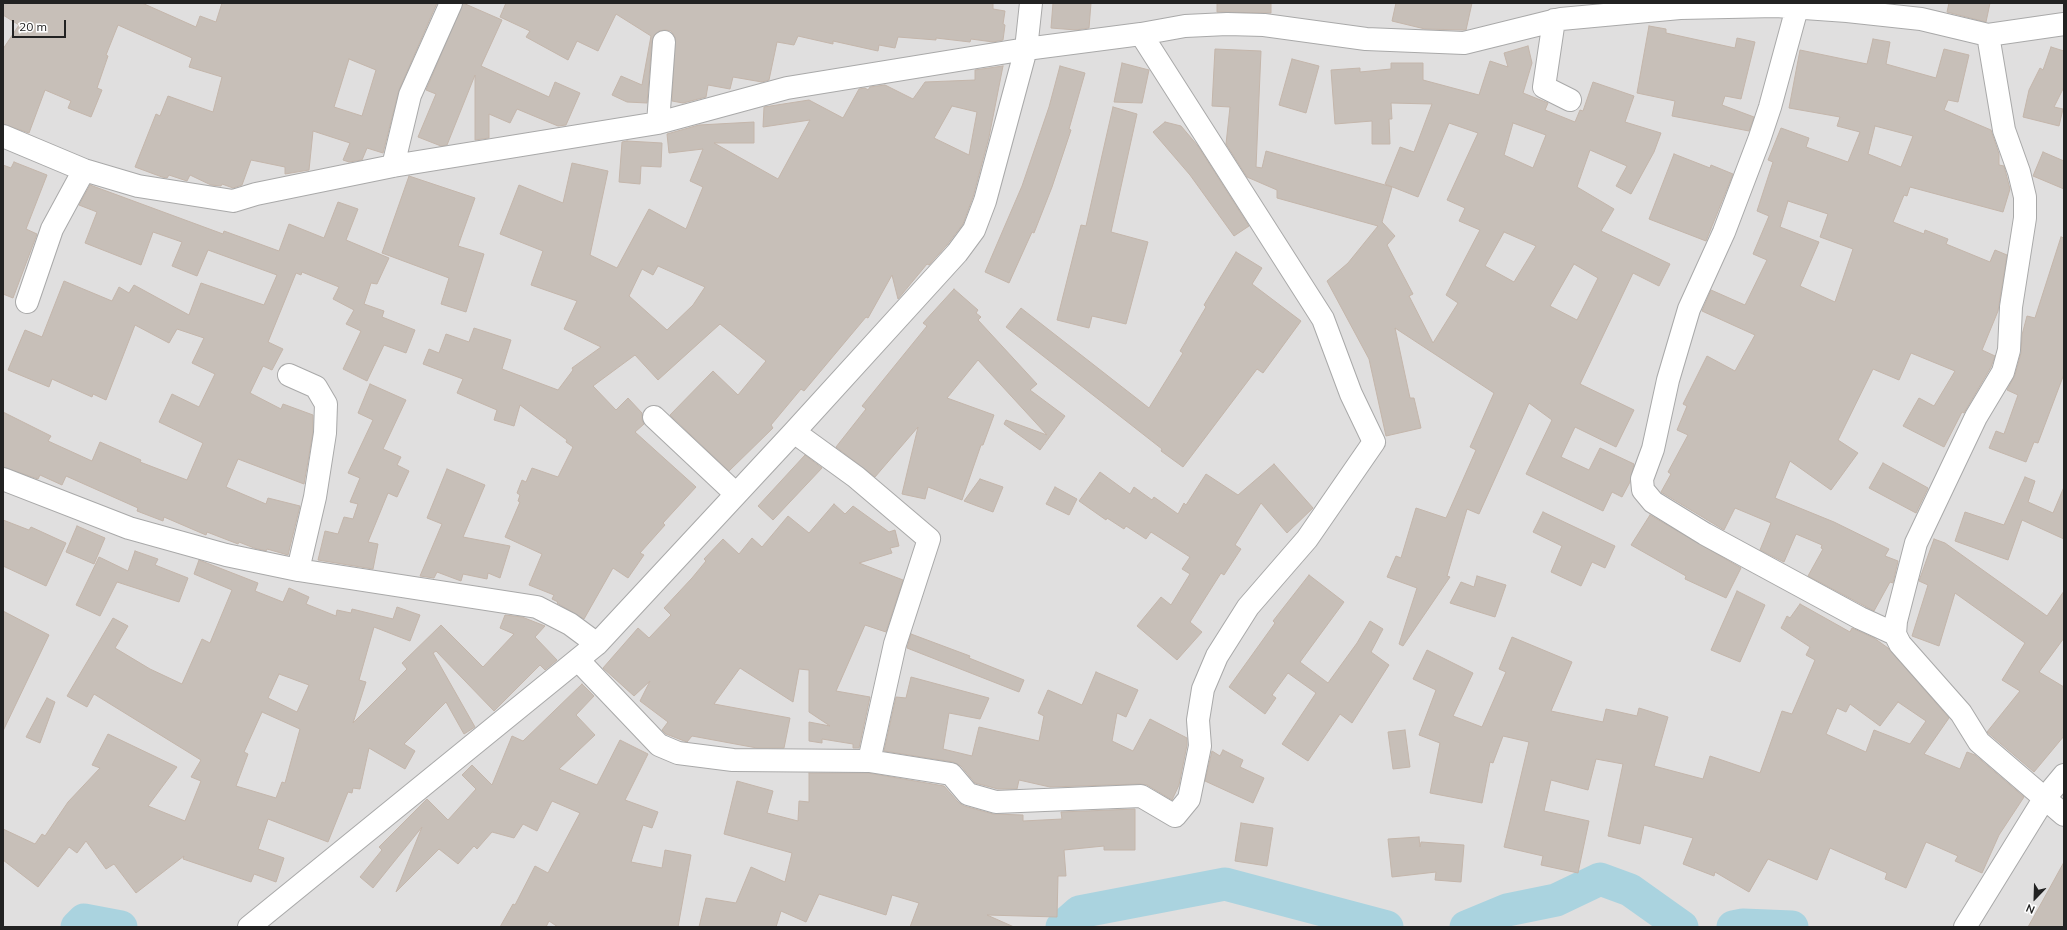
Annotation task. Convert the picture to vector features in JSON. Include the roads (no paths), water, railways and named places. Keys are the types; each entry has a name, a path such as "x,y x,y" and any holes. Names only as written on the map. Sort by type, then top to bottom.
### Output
{"street":[{"path":"393,166 410,95 451,3"},
{"path":"249,927 597,644 900,317 957,253 974,230 985,201 1026,49 1031,3"},
{"path":"3,136 84,170 138,186 233,202 256,194 393,166 658,123 788,88 1026,49 1141,34 1185,26 1227,24 1264,25 1366,39 1464,44 1554,20 1624,12 1680,8 1796,8 1920,19 1988,35 2064,24"},
{"path":"1796,8 1770,107 1759,140 1724,232 1689,309 1668,380 1653,450 1642,479 1643,490 1653,502 1705,534 1860,618 1895,634"},
{"path":"1554,20 1544,87 1570,100"},
{"path":"578,660 659,745 678,753 733,760 869,761 951,774 968,794 996,802 1141,796 1175,816 1189,798 1200,746 1198,720 1203,689 1217,656 1248,607 1307,539 1374,442 1351,394 1323,319 1141,34"},
{"path":"1988,35 2004,130 2019,172 2025,197 2025,218 2011,307 2009,350 2004,372 1976,417 1916,542 1896,621 1895,634 1900,644 1962,713 1979,742 2064,815"},
{"path":"658,123 664,42"},
{"path":"27,302 52,228 84,170"},
{"path":"289,375 316,387 326,404 325,433 315,497 298,570"},
{"path":"654,416 736,494"},
{"path":"794,432 856,476 929,538 895,644 869,761"},
{"path":"3,479 129,528 226,555 298,570 538,607 570,624 597,644"},
{"path":"1965,927 2044,799 2064,775"}],"waterway":[{"path":"1466,927 1507,910 1556,900 1600,879 1630,890 1682,927"},
{"path":"1062,927 1079,912 1225,884 1387,927"},
{"path":"77,927 84,920 121,927"},
{"path":"1733,927 1743,925 1792,927"}]}
